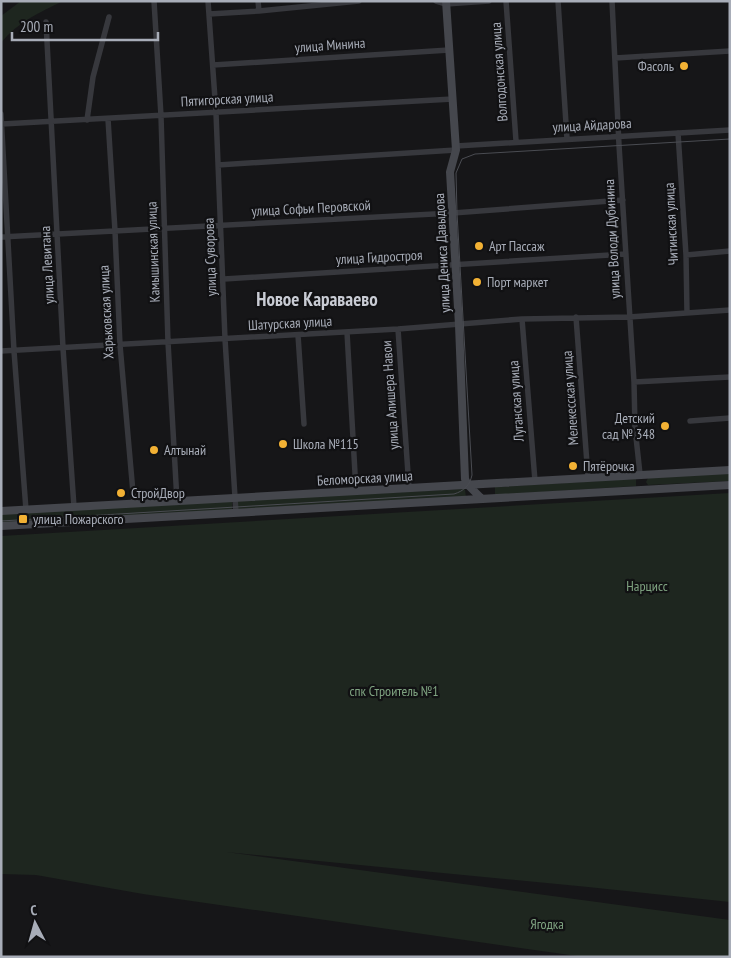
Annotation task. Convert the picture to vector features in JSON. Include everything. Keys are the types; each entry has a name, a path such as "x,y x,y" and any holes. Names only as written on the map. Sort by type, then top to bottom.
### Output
{"main road":[{"name":"улица Дениса Давыдова","path":"446,2 456,148 450,172 459,325 465,479 468,485"},
{"name":"Беломорская улица","path":"1,511 730,470"},
{"path":"640,474 641,490"},
{"name":"Беломорская улица","path":"1,526 730,484"},
{"path":"468,485 482,498"}],"street":[{"name":"Камышинская улица","path":"154,1 161,116 168,342 177,501"},
{"name":"улица Суворова","path":"208,1 216,113 225,339 236,512"},
{"path":"258,1 259,11"},
{"path":"209,14 359,1"},
{"path":"436,1 489,1"},
{"name":"Волгодонская улица","path":"506,1 516,142"},
{"path":"558,1 567,139"},
{"name":"улица Володи Дубинина","path":"612,1 635,428 640,474"},
{"path":"87,120 93,77 109,16"},
{"name":"улица Левитана","path":"46,22 63,348 74,507"},
{"name":"улица Минина","path":"213,65 449,50"},
{"path":"615,58 730,51"},
{"name":"Пятигорская улица","path":"2,124 453,99"},
{"path":"1,114 14,351 26,510"},
{"name":"Харьковская улица","path":"108,118 116,231 120,345 134,504"},
{"name":"улица Айдарова","path":"218,166 516,142 730,130"},
{"name":"Читинская улица","path":"678,133 686,256 687,313"},
{"name":"улица Софьи Перовской","path":"1,237 453,213 623,200"},
{"path":"686,256 730,251"},
{"name":"улица Гидростроя","path":"224,279 626,254"},
{"name":"Шатурская улица","path":"1,351 398,329 522,319 629,317 730,310"},
{"name":"Мелекесская улица","path":"576,317 588,477"},
{"name":"Луганская улица","path":"522,319 535,481"},
{"name":"улица Алишера Навои","path":"398,329 409,488"},
{"path":"347,332 356,491"},
{"path":"298,335 304,424"},
{"path":"634,382 730,377"},
{"path":"690,421 730,418"}],"green space":[{"path":"21,1 63,1 22,23 1,43 1,16"},
{"path":"730,473 730,481 648,485 646,482 648,478"},
{"path":"636,479 636,486 495,495 495,487"},
{"path":"465,489 466,498 238,509 237,500"},
{"path":"730,493 730,902 226,852 730,920 730,957 584,957 143,894 36,875 1,874 1,536"},
{"path":"232,500 232,510 1,523 1,513"}],"tram line":[{"path":"1,521 454,494 461,491 468,485 472,475 457,213 456,173 462,159 475,154 730,139"}],"place":[{"name":"Фасоль","path":"684,66"},
{"name":"Арт Пассаж","path":"479,246"},
{"name":"Порт маркет","path":"477,282"},
{"name":"Детский сад № 348","path":"665,426"},
{"name":"Школа №115","path":"283,444"},
{"name":"Алтынай","path":"154,450"},
{"name":"Пятёрочка","path":"573,466"},
{"name":"СтройДвор","path":"121,493"},
{"name":"улица Пожарского","path":"23,519"}],"district":[{"name":"Новое Караваево","path":"317,299"}],"park label":[{"name":"Нарцисс","path":"647,586"},
{"name":"спк Строитель №1","path":"394,691"},
{"name":"Ягодка","path":"547,924"}]}
